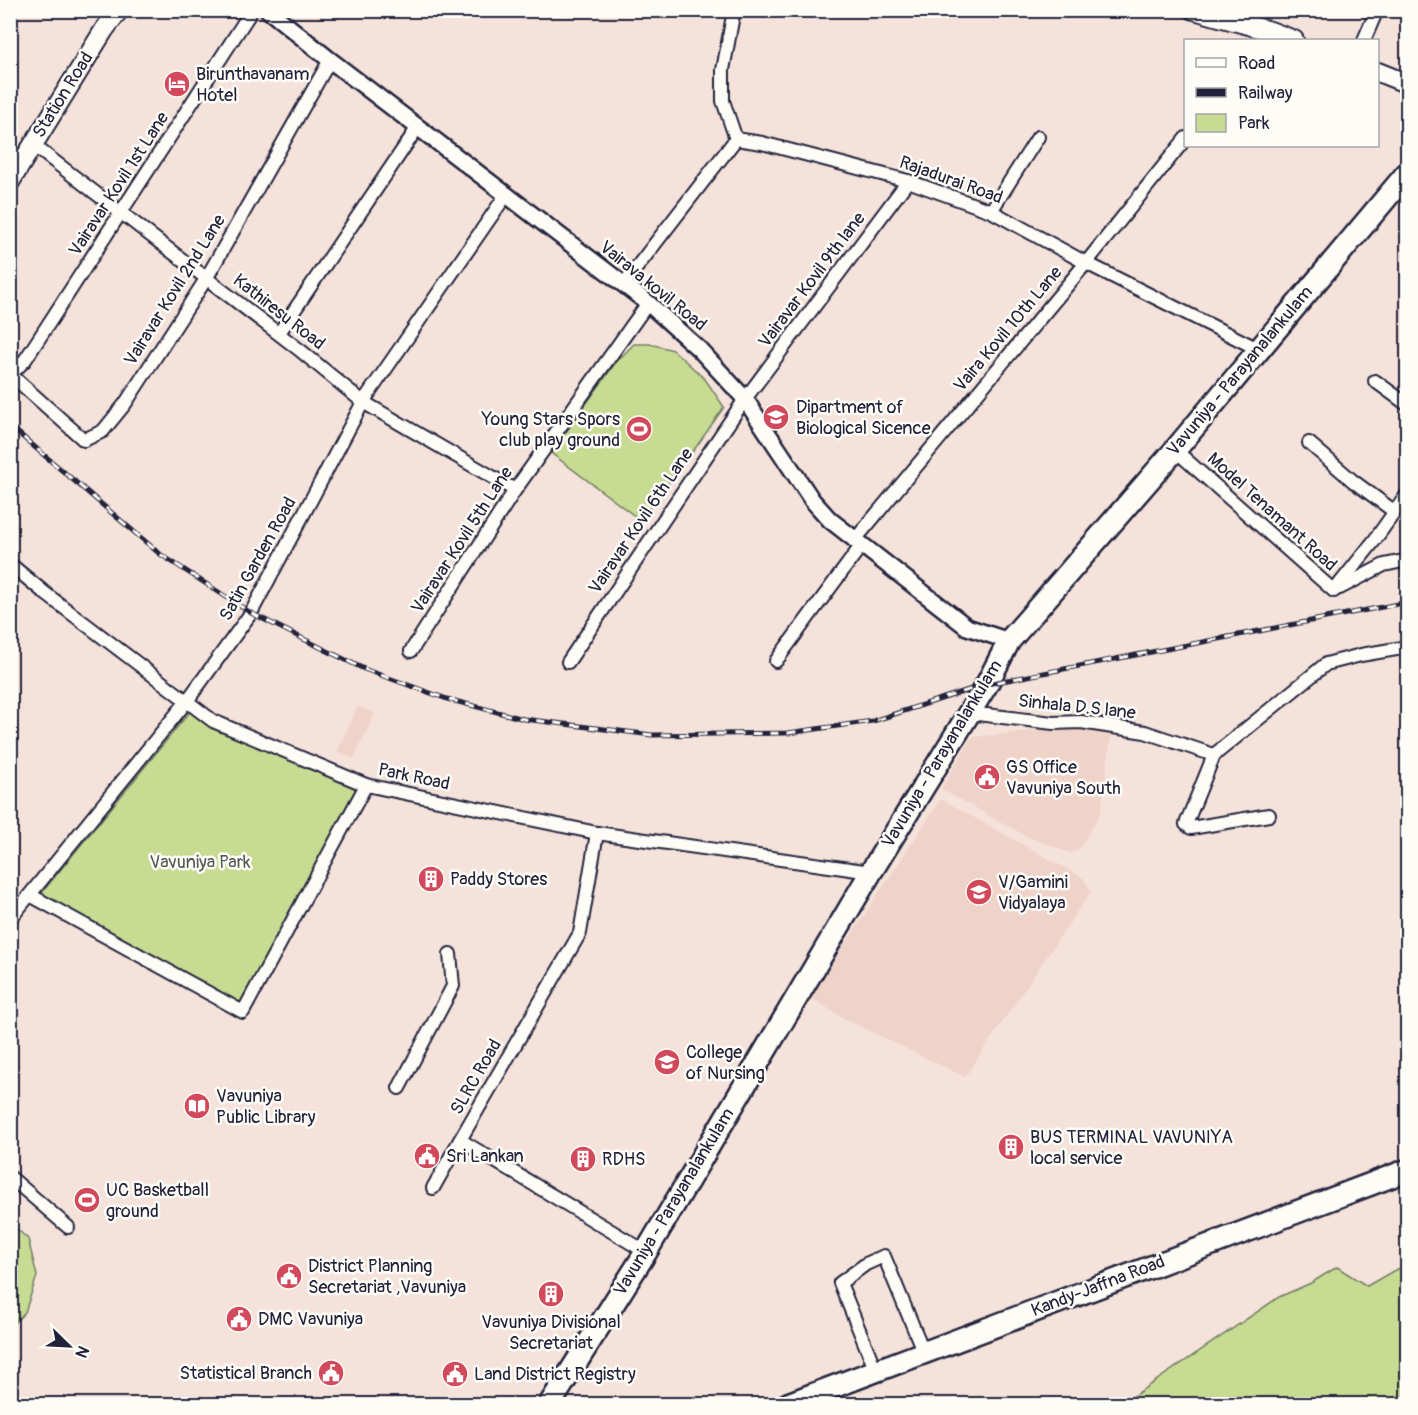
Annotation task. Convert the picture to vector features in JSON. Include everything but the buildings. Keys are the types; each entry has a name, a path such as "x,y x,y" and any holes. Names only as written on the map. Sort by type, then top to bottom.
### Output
{"highway":[{"name":"Vavuniya - Parayanalankulam","path":"554,1401 646,1252 871,872 969,713 1009,641 1404,181"},
{"name":"Kandy-Jaffna Road","path":"788,1404 1407,1170"}],"main road":[{"path":"1205,12 1266,36 1287,39"},
{"name":"Station Road","path":"10,182 112,13"},
{"path":"1379,73 1407,84"}],"street":[{"name":"Vairavar Kovil 1st Lane","path":"10,372 25,360 252,10"},
{"name":"Vairava kovil Road","path":"268,10 648,303 700,350 744,399 812,500 830,520 858,544 967,627 1009,641"},
{"path":"623,285 736,139 723,101 723,70 734,10"},
{"path":"1364,39 1377,10"},
{"name":"Vairavar Kovil 2nd Lane","path":"10,372 84,440 103,431 125,404 206,279 330,60"},
{"path":"279,333 418,127"},
{"path":"991,211 1038,137"},
{"name":"Rajadurai Road","path":"736,139 762,143 908,181 991,211 1086,263 1258,349"},
{"name":"Vaira Kovil 10th Lane","path":"776,661 858,544 1184,139"},
{"name":"Kathiresu Road","path":"33,145 279,333 363,402 515,490"},
{"name":"Vairavar Kovil 9th lane","path":"744,399 908,181"},
{"name":"Satin Garden Road","path":"10,919 187,701 251,613 363,402 506,195"},
{"name":"Vairavar Kovil 5th Lane","path":"411,651 515,490 648,303"},
{"path":"1375,381 1407,405"},
{"name":"Vairavar Kovil 6th Lane","path":"568,662 744,399"},
{"path":"1309,443 1353,481 1395,512"},
{"name":"Model Tenamant Road","path":"1175,450 1334,591 1374,541 1407,493"},
{"path":"1334,591 1384,565 1407,560"},
{"name":"Park Road","path":"10,564 213,721 366,785 597,833 871,872"},
{"path":"1269,815 1191,828 1186,824 1214,755 1326,664 1407,647"},
{"name":"Sinhala D.S lane","path":"969,713 1053,723 1081,722 1145,732 1214,755"},
{"path":"30,895 243,1012 366,785"},
{"name":"SLRC Road","path":"597,833 580,933 460,1140 646,1252"},
{"path":"399,1088 453,986 450,954"},
{"path":"433,1188 460,1140"},
{"path":"10,1177 68,1227"},
{"path":"876,1371 840,1283 866,1264 884,1256 924,1353"}],"shaded area":[{"path":"358,706 375,714 353,759 337,751"},
{"path":"1056,724 1112,729 1101,812 1079,850 1070,853 1026,836 941,789 972,737 1026,732"},
{"path":"941,799 1083,878 1091,891 965,1077 843,1018 810,997"}],"green space":[{"name":"Young Stars Spors club play ground","path":"634,344 650,344 673,350 705,379 724,407 640,520 551,453 617,361"},
{"name":"Vavuniya Park","path":"193,708 359,785 241,1004 40,895"},
{"path":"10,1223 28,1239 37,1276 25,1312 11,1326"},
{"path":"1407,1265 1407,1404 1122,1404 1279,1297 1311,1283 1337,1267 1367,1286"}],"railway":[{"path":"10,426 160,554 251,613 364,669 447,699 524,719 652,735 788,733 873,721 987,684 1408,602"}],"place":[{"name":"Birunthavanam Hotel","path":"177,84"},
{"name":"Dipartment of Biological Sicence","path":"776,417"},
{"name":"Young Stars Spors club play ground","path":"639,429"},
{"name":"GS Office Vavuniya South","path":"987,777"},
{"name":"Paddy Stores","path":"431,879"},
{"name":"V/Gamini Vidyalaya","path":"979,892"},
{"name":"College of Nursing","path":"667,1062"},
{"name":"Vavuniya Public Library","path":"197,1106"},
{"name":"BUS TERMINAL VAVUNIYA local service","path":"1011,1147"},
{"name":"Sri Lankan","path":"427,1156"},
{"name":"RDHS","path":"583,1159"},
{"name":"UC Basketball ground","path":"87,1200"},
{"name":"District Planning Secretariat ,Vavuniya","path":"289,1276"},
{"name":"Vavuniya Divisional Secretariat","path":"551,1294"},
{"name":"DMC Vavuniya","path":"239,1319"},
{"name":"Statistical Branch","path":"331,1373"},
{"name":"Land District Registry","path":"455,1374"}]}
